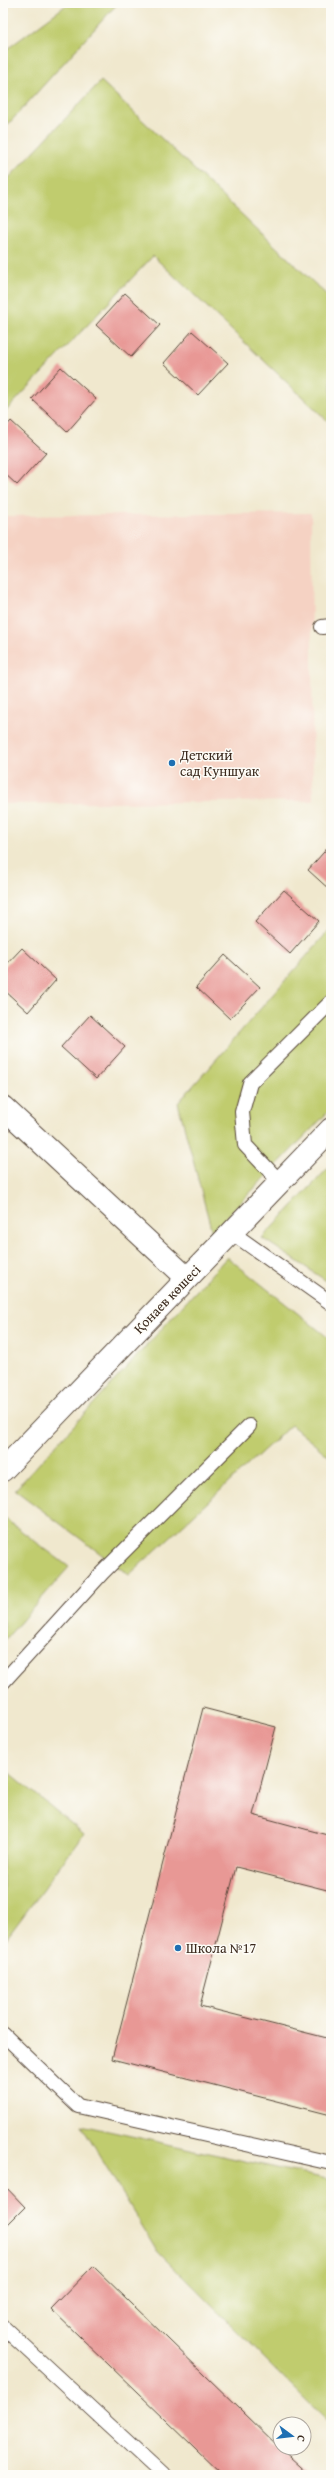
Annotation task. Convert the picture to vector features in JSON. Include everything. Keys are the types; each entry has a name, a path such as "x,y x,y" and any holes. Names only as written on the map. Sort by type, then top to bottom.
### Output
{"street":[{"path":"3,1107 187,1278"},
{"name":"Қонаев көшесі","path":"3,1470 331,1129"}],"lane":[{"path":"280,1182 245,1145 242,1112 250,1083 331,1002"},
{"path":"231,1232 331,1303"},
{"path":"3,1682 102,1573 249,1426"},
{"path":"3,2034 78,2106 331,2163"},
{"path":"3,2327 163,2475"}],"shaded area":[{"path":"311,513 313,801 3,804 3,516"}],"green space":[{"path":"69,3 118,3 3,130 3,52"},
{"path":"101,81 331,299 331,424 153,256 3,414 3,184"},
{"path":"331,928 331,1109 212,1232 178,1103"},
{"path":"331,1165 331,1284 262,1238"},
{"path":"227,1257 331,1340 331,1458 291,1425 129,1575 15,1490"},
{"path":"3,1517 69,1567 3,1642"},
{"path":"9,1772 84,1834 3,1943 3,1780"},
{"path":"81,2125 331,2180 331,2425 158,2252"}],"building":[{"path":"125,293 160,325 131,357 96,325"},
{"path":"192,331 228,363 198,395 164,363"},
{"path":"61,367 96,399 67,432 32,399"},
{"path":"11,421 46,453 17,485 3,472 3,430"},
{"path":"331,844 331,891 308,870"},
{"path":"284,890 319,921 290,954 255,922"},
{"path":"22,948 56,980 28,1012 3,989 3,968"},
{"path":"225,955 260,987 230,1019 196,987"},
{"path":"90,1015 125,1047 96,1079 61,1047"},
{"name":"Школа №17","path":"203,1708 276,1727 253,1815 331,1836 331,1891 236,1867 200,2006 331,2039 331,2115 112,2059"},
{"path":"3,2184 25,2207 3,2229"},
{"path":"93,2266 272,2440 272,2456 289,2456 310,2475 223,2475 51,2309"}],"place":[{"name":"Детский сад Куншуак","path":"172,763"},
{"name":"Школа №17","path":"178,1948"}]}
